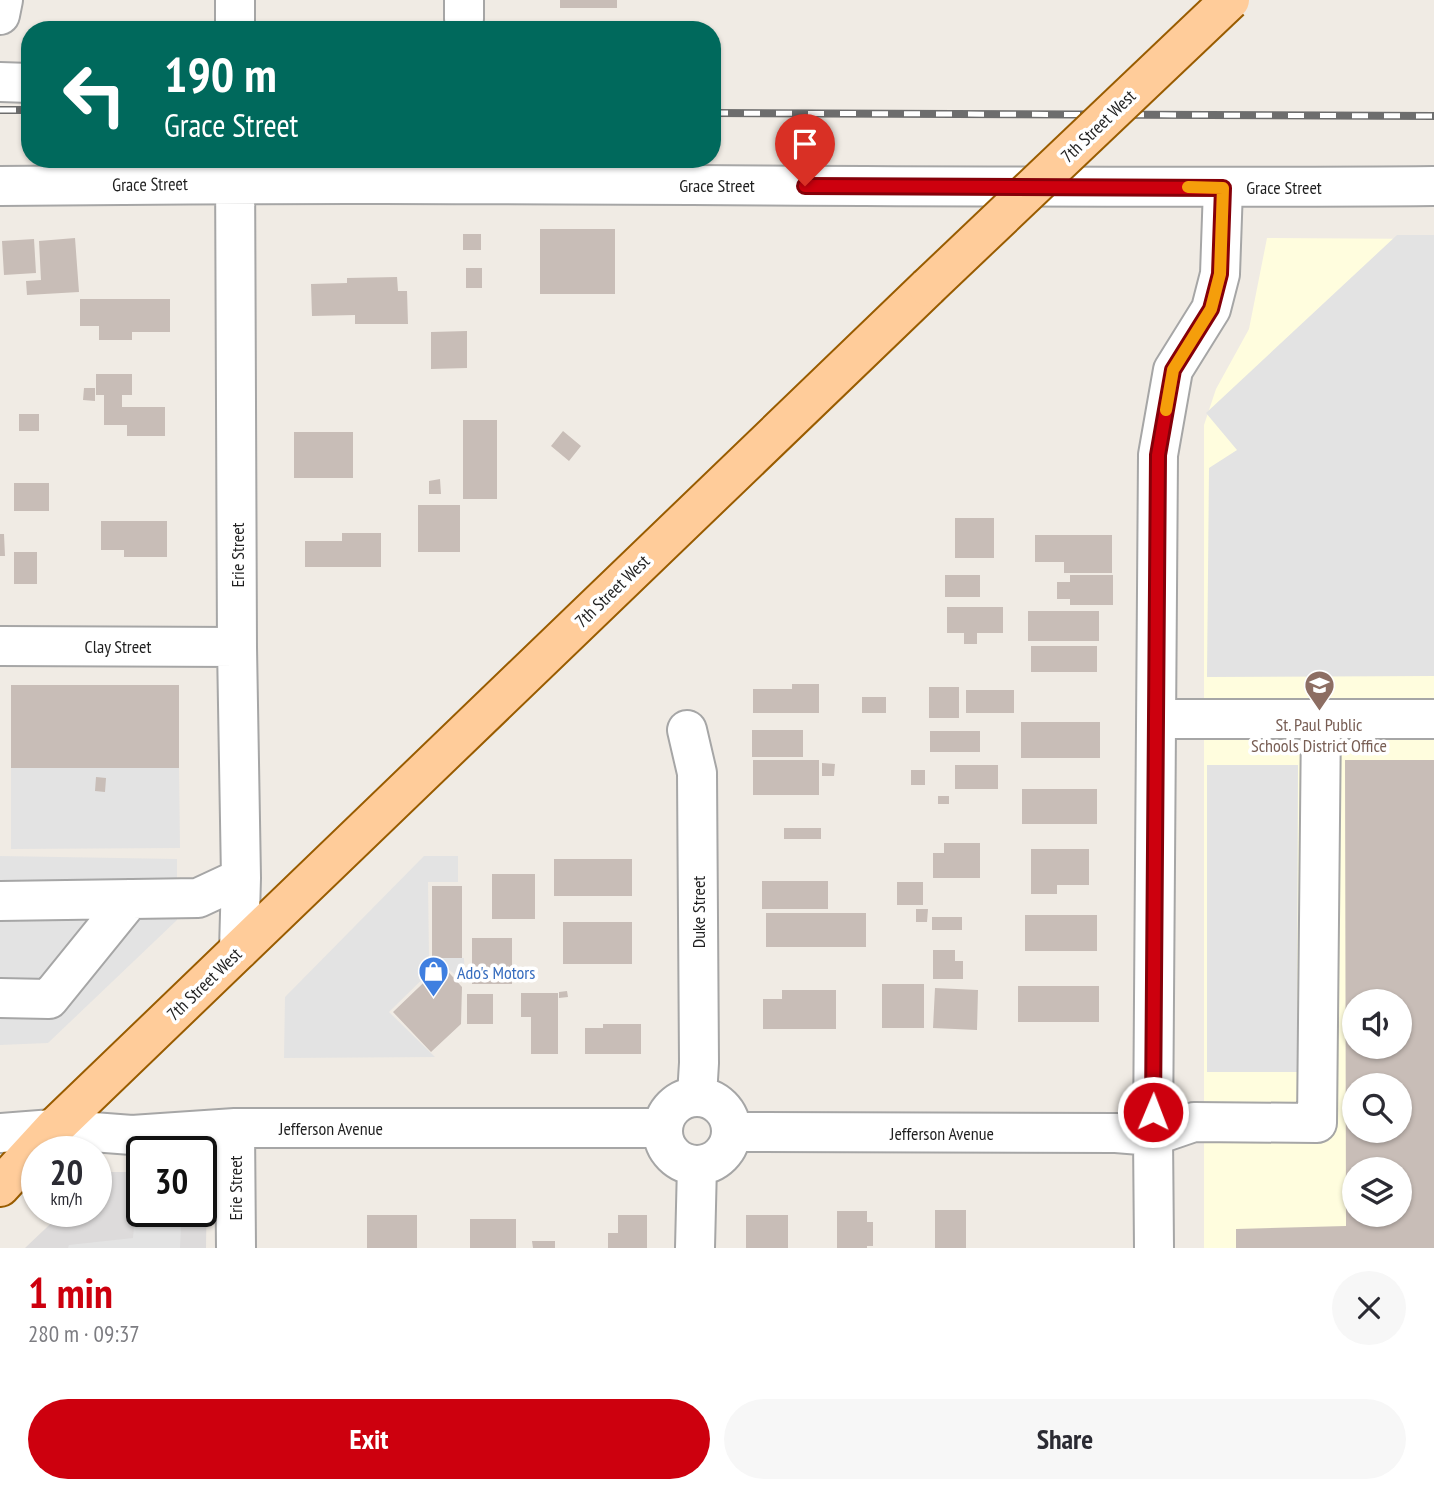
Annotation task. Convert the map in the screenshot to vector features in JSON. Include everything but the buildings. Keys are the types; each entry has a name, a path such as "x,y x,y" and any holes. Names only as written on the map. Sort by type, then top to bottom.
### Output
{"main road":[{"name":"7th Street West","path":"0,1187 53,1129 1230,0"}],"street":[{"path":"0,15 3,0"},
{"path":"235,0 235,21"},
{"path":"0,82 21,82"},
{"name":"Grace Street","path":"0,186 235,171 1223,188 1434,186"},
{"name":"Erie Street","path":"235,171 237,646 242,878 239,950"},
{"path":"1154,1248 1158,455 1173,370 1211,309 1220,274 1223,188"},
{"name":"Clay Street","path":"0,646 237,646"},
{"path":"1157,719 1434,719"},
{"path":"1153,1136 1194,1122 1317,1123 1321,719"},
{"name":"Duke Street","path":"687,730 697,774 697,1096"},
{"path":"0,901 198,898 242,878"},
{"path":"0,998 49,999 130,899"},
{"path":"697,1096 710,1099 722,1107 729,1118 732,1132 729,1144 721,1156 710,1163 697,1166 684,1163 673,1155 665,1144 662,1131 665,1118 673,1107 684,1099 697,1096"},
{"name":"Erie Street","path":"235,1128 236,1248"},
{"name":"Jefferson Avenue","path":"0,1133 53,1129 132,1135 235,1128 652,1128 662,1131"},
{"name":"Jefferson Avenue","path":"732,1132 1116,1133 1153,1136"},
{"path":"695,1248 697,1166"}],"shaded area":[{"path":"1397,235 1434,235 1434,676 1207,677 1209,468 1237,450 1206,413"},
{"name":"St. Paul Public Schools District Office","path":"1267,238 1434,239 1434,1248 1204,1248 1204,425 1216,389 1249,329"},
{"path":"1207,765 1298,765 1297,1072 1207,1072"},
{"path":"11,768 179,768 180,848 11,849"},
{"path":"0,856 177,859 177,920 48,1043 0,1045"},
{"path":"424,856 458,856 458,882 428,882 429,958 464,958 465,983 440,962 389,1012 435,1057 284,1058 285,997"},
{"path":"112,1172 126,1172 126,1227 206,1227 206,1248 25,1248 47,1227 112,1227"},
{"path":"134,1227 181,1227 180,1248 68,1248 69,1245 133,1238"}],"railway":[{"path":"0,110 21,110"},
{"path":"721,113 1434,116"}],"slow traffic":[{"path":"1166,410 1173,370 1211,309 1220,274 1223,188 1188,187"}],"place":[{"name":"St. Paul Public Schools District Office","path":"1319,713"},
{"name":"Ado's Motors","path":"434,999"}],"route":[{"path":"805,186 1223,188 1220,274 1211,309 1173,370 1158,455 1153,1112"}]}
